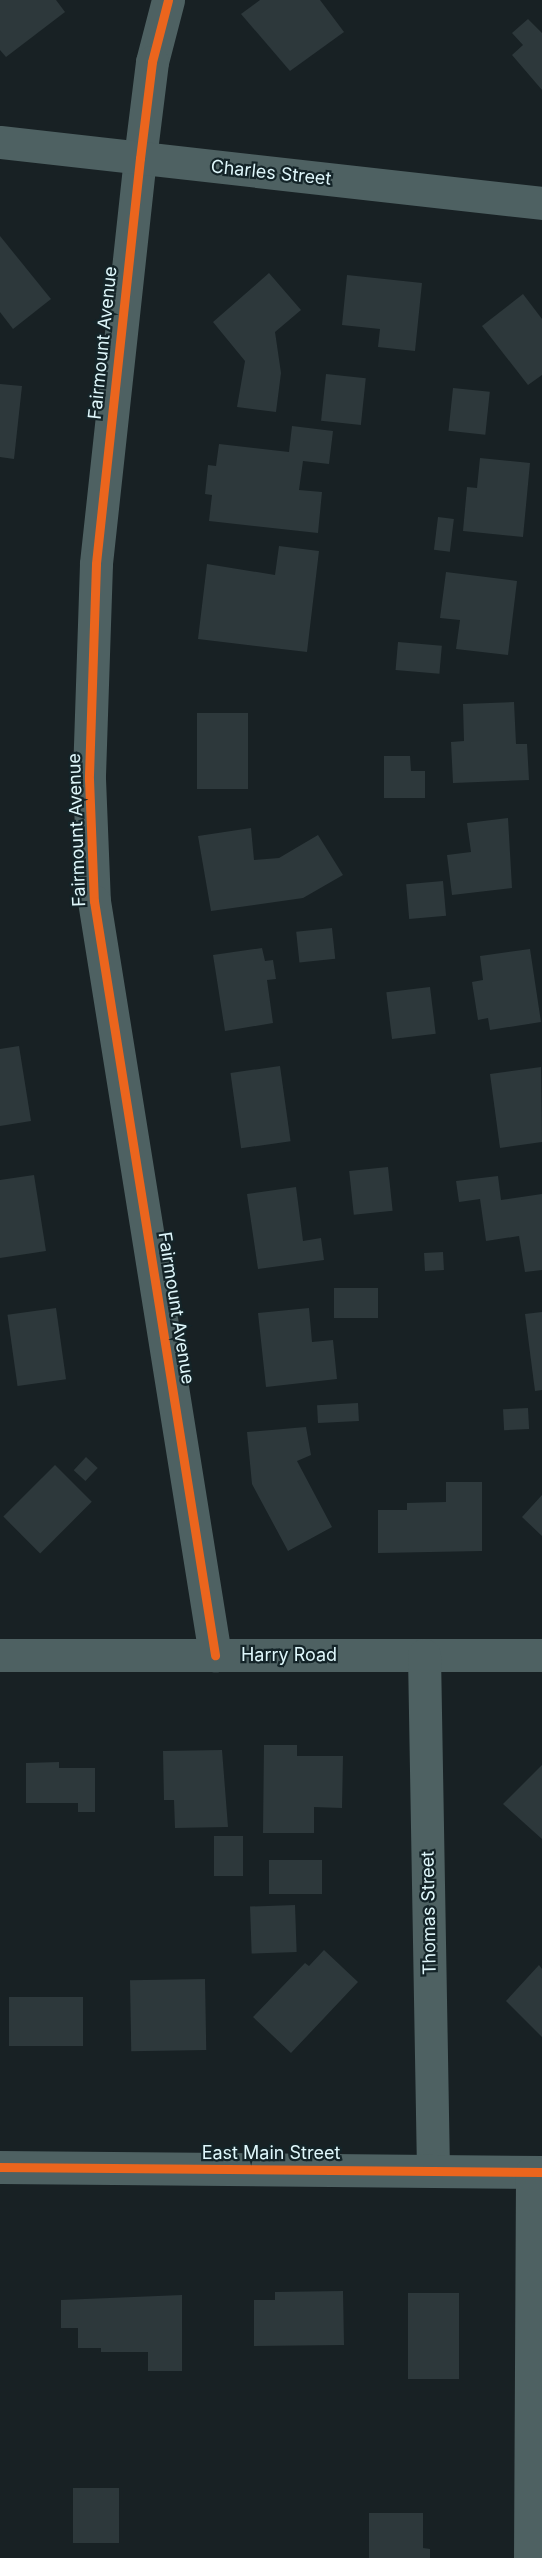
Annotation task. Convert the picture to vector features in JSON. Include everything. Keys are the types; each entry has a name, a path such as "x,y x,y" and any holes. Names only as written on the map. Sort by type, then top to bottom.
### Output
{"street":[{"name":"Fairmount Avenue","path":"168,0 152,62 96,564 89,779 94,901 214,1655"},
{"name":"Charles Street","path":"0,142 542,203"},
{"name":"Harry Road","path":"0,1655 542,1655"},
{"name":"Thomas Street","path":"424,1655 433,2171"},
{"name":"East Main Street","path":"0,2167 537,2172"},
{"path":"530,2558 537,2172"}],"building":[{"path":"0,0 56,0 65,12 6,57 0,50"},
{"path":"260,0 320,0 344,32 290,71 241,14"},
{"path":"528,19 542,33 542,90 512,55 523,45 512,33"},
{"path":"0,236 51,299 13,329 0,312"},
{"path":"269,273 301,310 275,332 281,373 276,412 237,407 245,361 213,322"},
{"path":"347,275 422,283 415,351 378,347 380,329 342,325"},
{"path":"523,294 542,319 542,375 528,385 482,326"},
{"path":"326,374 366,378 361,425 321,421"},
{"path":"0,384 22,386 14,459 0,457"},
{"path":"453,388 490,392 485,435 449,431"},
{"path":"292,426 333,431 329,464 303,461 299,490 322,492 318,533 209,521 212,495 205,494 208,465 216,466 219,444 289,452"},
{"path":"480,458 530,463 523,537 463,531 467,487 477,488"},
{"path":"438,517 454,519 450,552 434,550"},
{"path":"279,546 319,551 307,652 198,639 207,564 275,575"},
{"path":"446,572 517,581 508,655 456,649 460,620 440,618"},
{"path":"398,642 442,646 439,674 396,670"},
{"path":"514,702 516,744 527,744 529,780 453,783 451,742 464,741 463,704"},
{"path":"197,713 248,713 248,789 197,789"},
{"path":"384,756 410,756 411,771 425,771 425,798 384,798"},
{"path":"508,818 512,888 452,895 447,855 471,852 467,823"},
{"path":"251,828 254,860 279,858 318,835 343,875 303,898 211,911 198,836"},
{"path":"443,881 446,916 409,919 406,884"},
{"path":"332,928 335,959 299,963 296,932"},
{"path":"262,948 265,961 273,960 276,979 267,980 273,1023 225,1031 213,955"},
{"path":"530,949 541,1022 490,1030 488,1018 478,1020 472,982 483,980 480,956"},
{"path":"430,987 436,1034 392,1039 386,992"},
{"path":"19,1046 31,1121 0,1126 0,1049"},
{"path":"280,1066 291,1141 241,1148 230,1073"},
{"path":"541,1067 542,1142 500,1148 490,1074"},
{"path":"388,1167 393,1211 354,1215 349,1171"},
{"path":"34,1175 46,1251 0,1258 0,1180"},
{"path":"498,1176 501,1200 542,1194 542,1270 525,1272 519,1236 486,1241 480,1199 459,1202 456,1181"},
{"path":"296,1187 303,1241 321,1238 324,1260 258,1269 247,1194"},
{"path":"443,1252 444,1270 425,1271 424,1253"},
{"path":"334,1288 378,1288 378,1318 334,1318"},
{"path":"56,1308 66,1379 17,1386 7,1315"},
{"path":"309,1308 312,1342 333,1340 337,1379 266,1387 258,1313"},
{"path":"542,1312 542,1390 535,1391 525,1314"},
{"path":"358,1403 359,1421 318,1423 317,1405"},
{"path":"528,1408 529,1429 504,1430 503,1409"},
{"path":"306,1427 311,1455 297,1461 332,1527 288,1551 252,1484 247,1432"},
{"path":"86,1457 98,1468 85,1481 74,1470"},
{"path":"55,1465 92,1502 40,1553 3,1517"},
{"path":"446,1482 482,1482 482,1551 378,1553 378,1510 407,1510 407,1503 446,1502"},
{"path":"542,1495 542,1536 522,1517"},
{"path":"264,1745 297,1745 297,1756 343,1756 342,1808 314,1807 314,1833 263,1833"},
{"path":"222,1750 228,1827 175,1828 174,1800 164,1800 163,1751"},
{"path":"59,1762 59,1768 95,1768 95,1812 78,1812 78,1803 26,1803 26,1763"},
{"path":"542,1765 542,1839 503,1804"},
{"path":"214,1836 243,1836 243,1876 214,1876"},
{"path":"269,1860 322,1860 322,1894 269,1894"},
{"path":"295,1905 297,1952 252,1954 250,1907"},
{"path":"324,1950 358,1982 291,2053 253,2017 305,1963 309,1966"},
{"path":"539,1965 542,1969 542,2037 506,2001"},
{"path":"205,1979 206,2050 131,2051 130,1980"},
{"path":"9,1997 83,1997 83,2046 9,2046"},
{"path":"343,2291 344,2345 254,2346 254,2300 275,2300 275,2292"},
{"path":"408,2293 459,2293 459,2379 408,2379"},
{"path":"182,2295 182,2371 148,2371 148,2352 101,2352 101,2348 78,2348 78,2328 61,2328 61,2300"},
{"path":"73,2488 119,2488 119,2543 73,2543"},
{"path":"369,2513 423,2513 423,2548 430,2549 430,2558 369,2558"}],"cycle path":[{"path":"168,0 152,62 96,564 89,779 94,901 215,1655"},
{"path":"0,2167 542,2172"}]}
